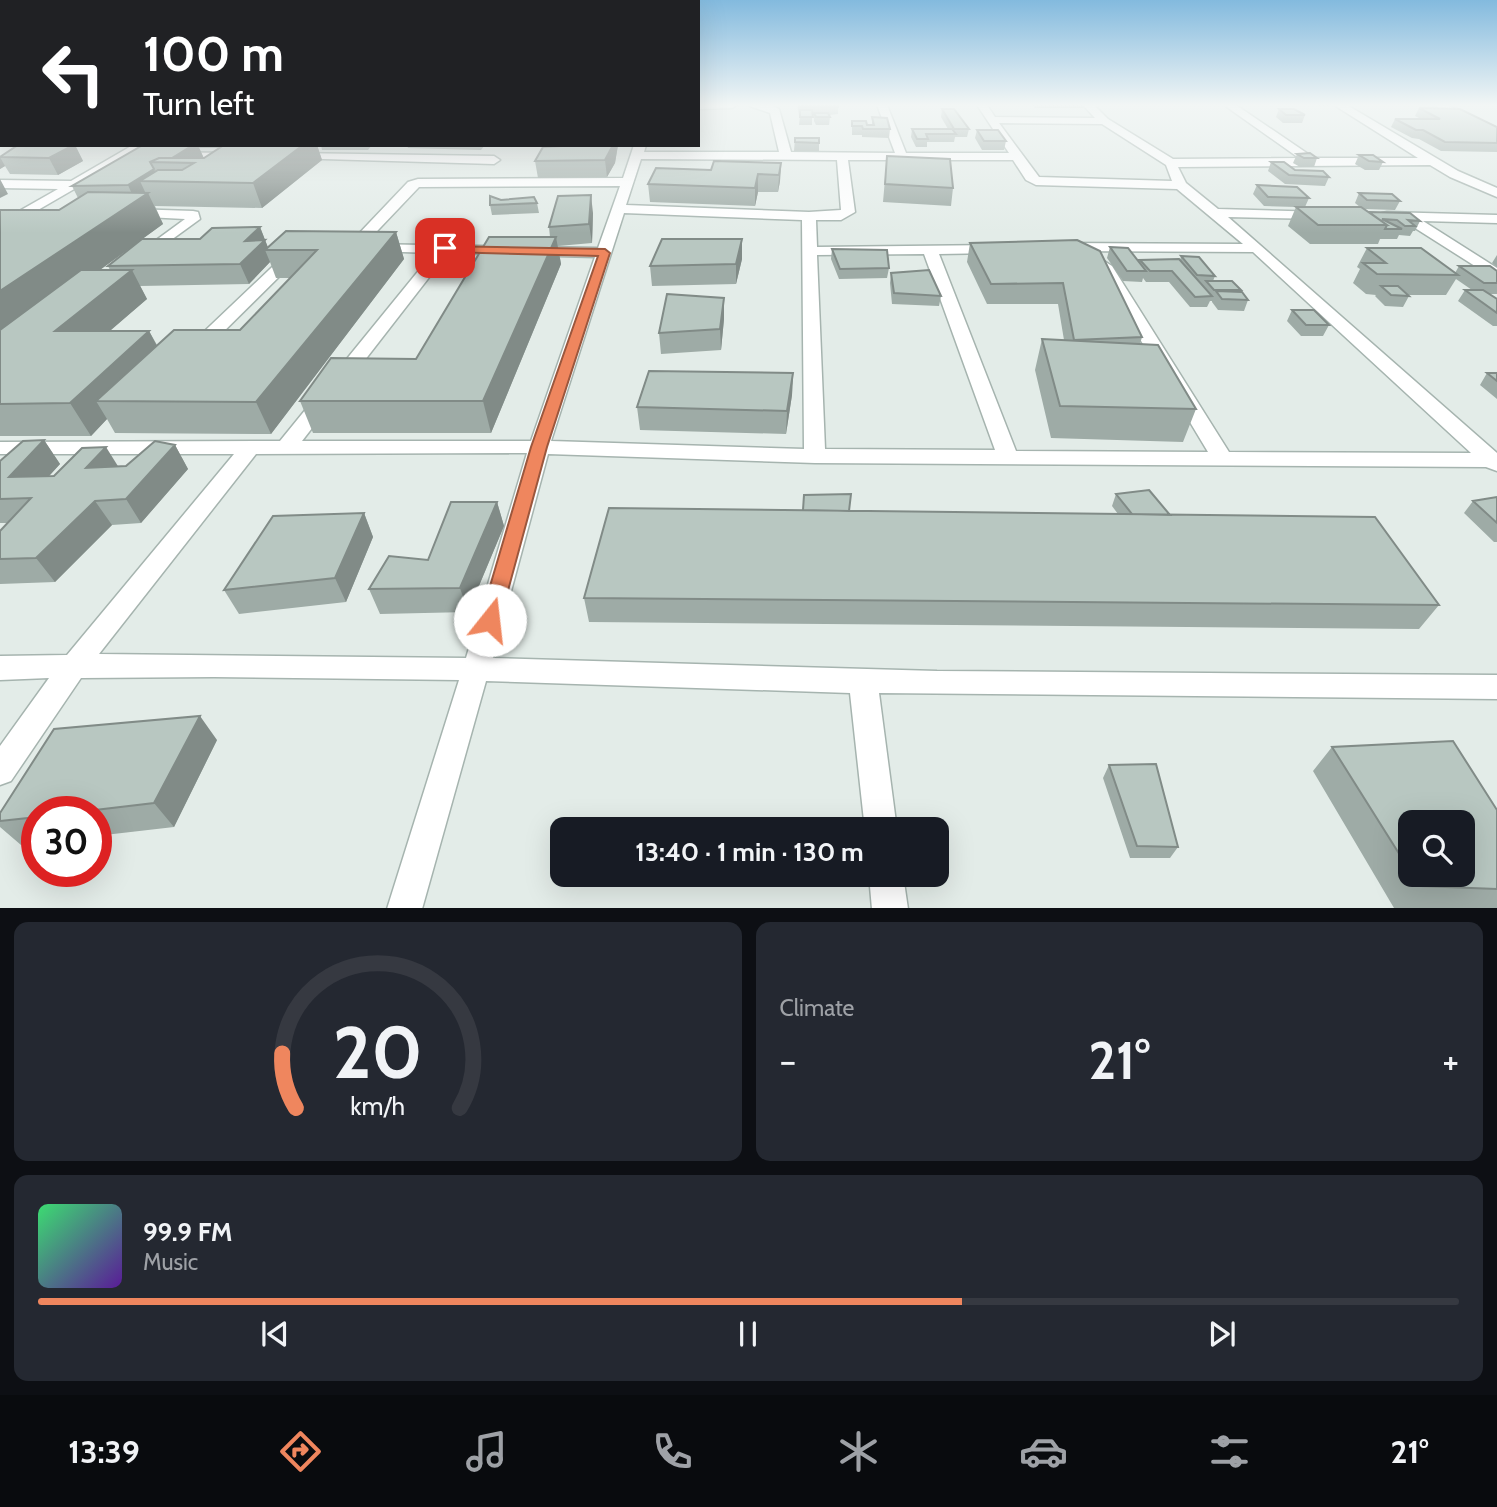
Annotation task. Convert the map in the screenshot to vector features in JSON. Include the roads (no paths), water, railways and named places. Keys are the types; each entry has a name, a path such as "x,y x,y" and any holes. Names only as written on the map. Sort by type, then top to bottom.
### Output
{"street":[{"path":"0,228 137,147"},
{"path":"384,158 394,147"},
{"path":"784,147 786,156"},
{"path":"898,147 902,157"},
{"path":"1011,147 1030,177 1044,183 1180,185"},
{"path":"1146,147 1171,163 1431,161"},
{"path":"1291,147 1309,160"},
{"path":"1409,147 1497,193"},
{"path":"404,908 477,669 539,447 639,150 786,156 1018,157"},
{"path":"282,151 384,158 496,156 481,182"},
{"path":"124,155 248,156"},
{"path":"620,209 841,216 848,212 842,156"},
{"path":"1171,163 1180,185 1257,248 1495,462"},
{"path":"605,253 348,246 412,185 426,181 628,182"},
{"path":"0,184 74,185"},
{"path":"1483,187 1497,187"},
{"path":"29,212 55,212"},
{"path":"120,213 193,215 193,219 131,266"},
{"path":"1217,214 1339,216"},
{"path":"809,216 815,456"},
{"path":"1367,216 1497,219"},
{"path":"1407,217 1497,275"},
{"path":"164,241 192,242"},
{"path":"183,361 303,245 275,244"},
{"path":"1092,246 1223,459"},
{"path":"286,447 445,248"},
{"path":"1039,248 1257,248"},
{"path":"808,251 932,252 1012,249"},
{"path":"932,252 1009,457"},
{"path":"93,448 113,429"},
{"path":"0,771 74,666 250,447"},
{"path":"0,448 539,447 815,456 1495,462"},
{"path":"0,668 74,666 477,669 863,681 1497,687"},
{"path":"863,681 879,817"},
{"path":"887,887 890,908"}]}
